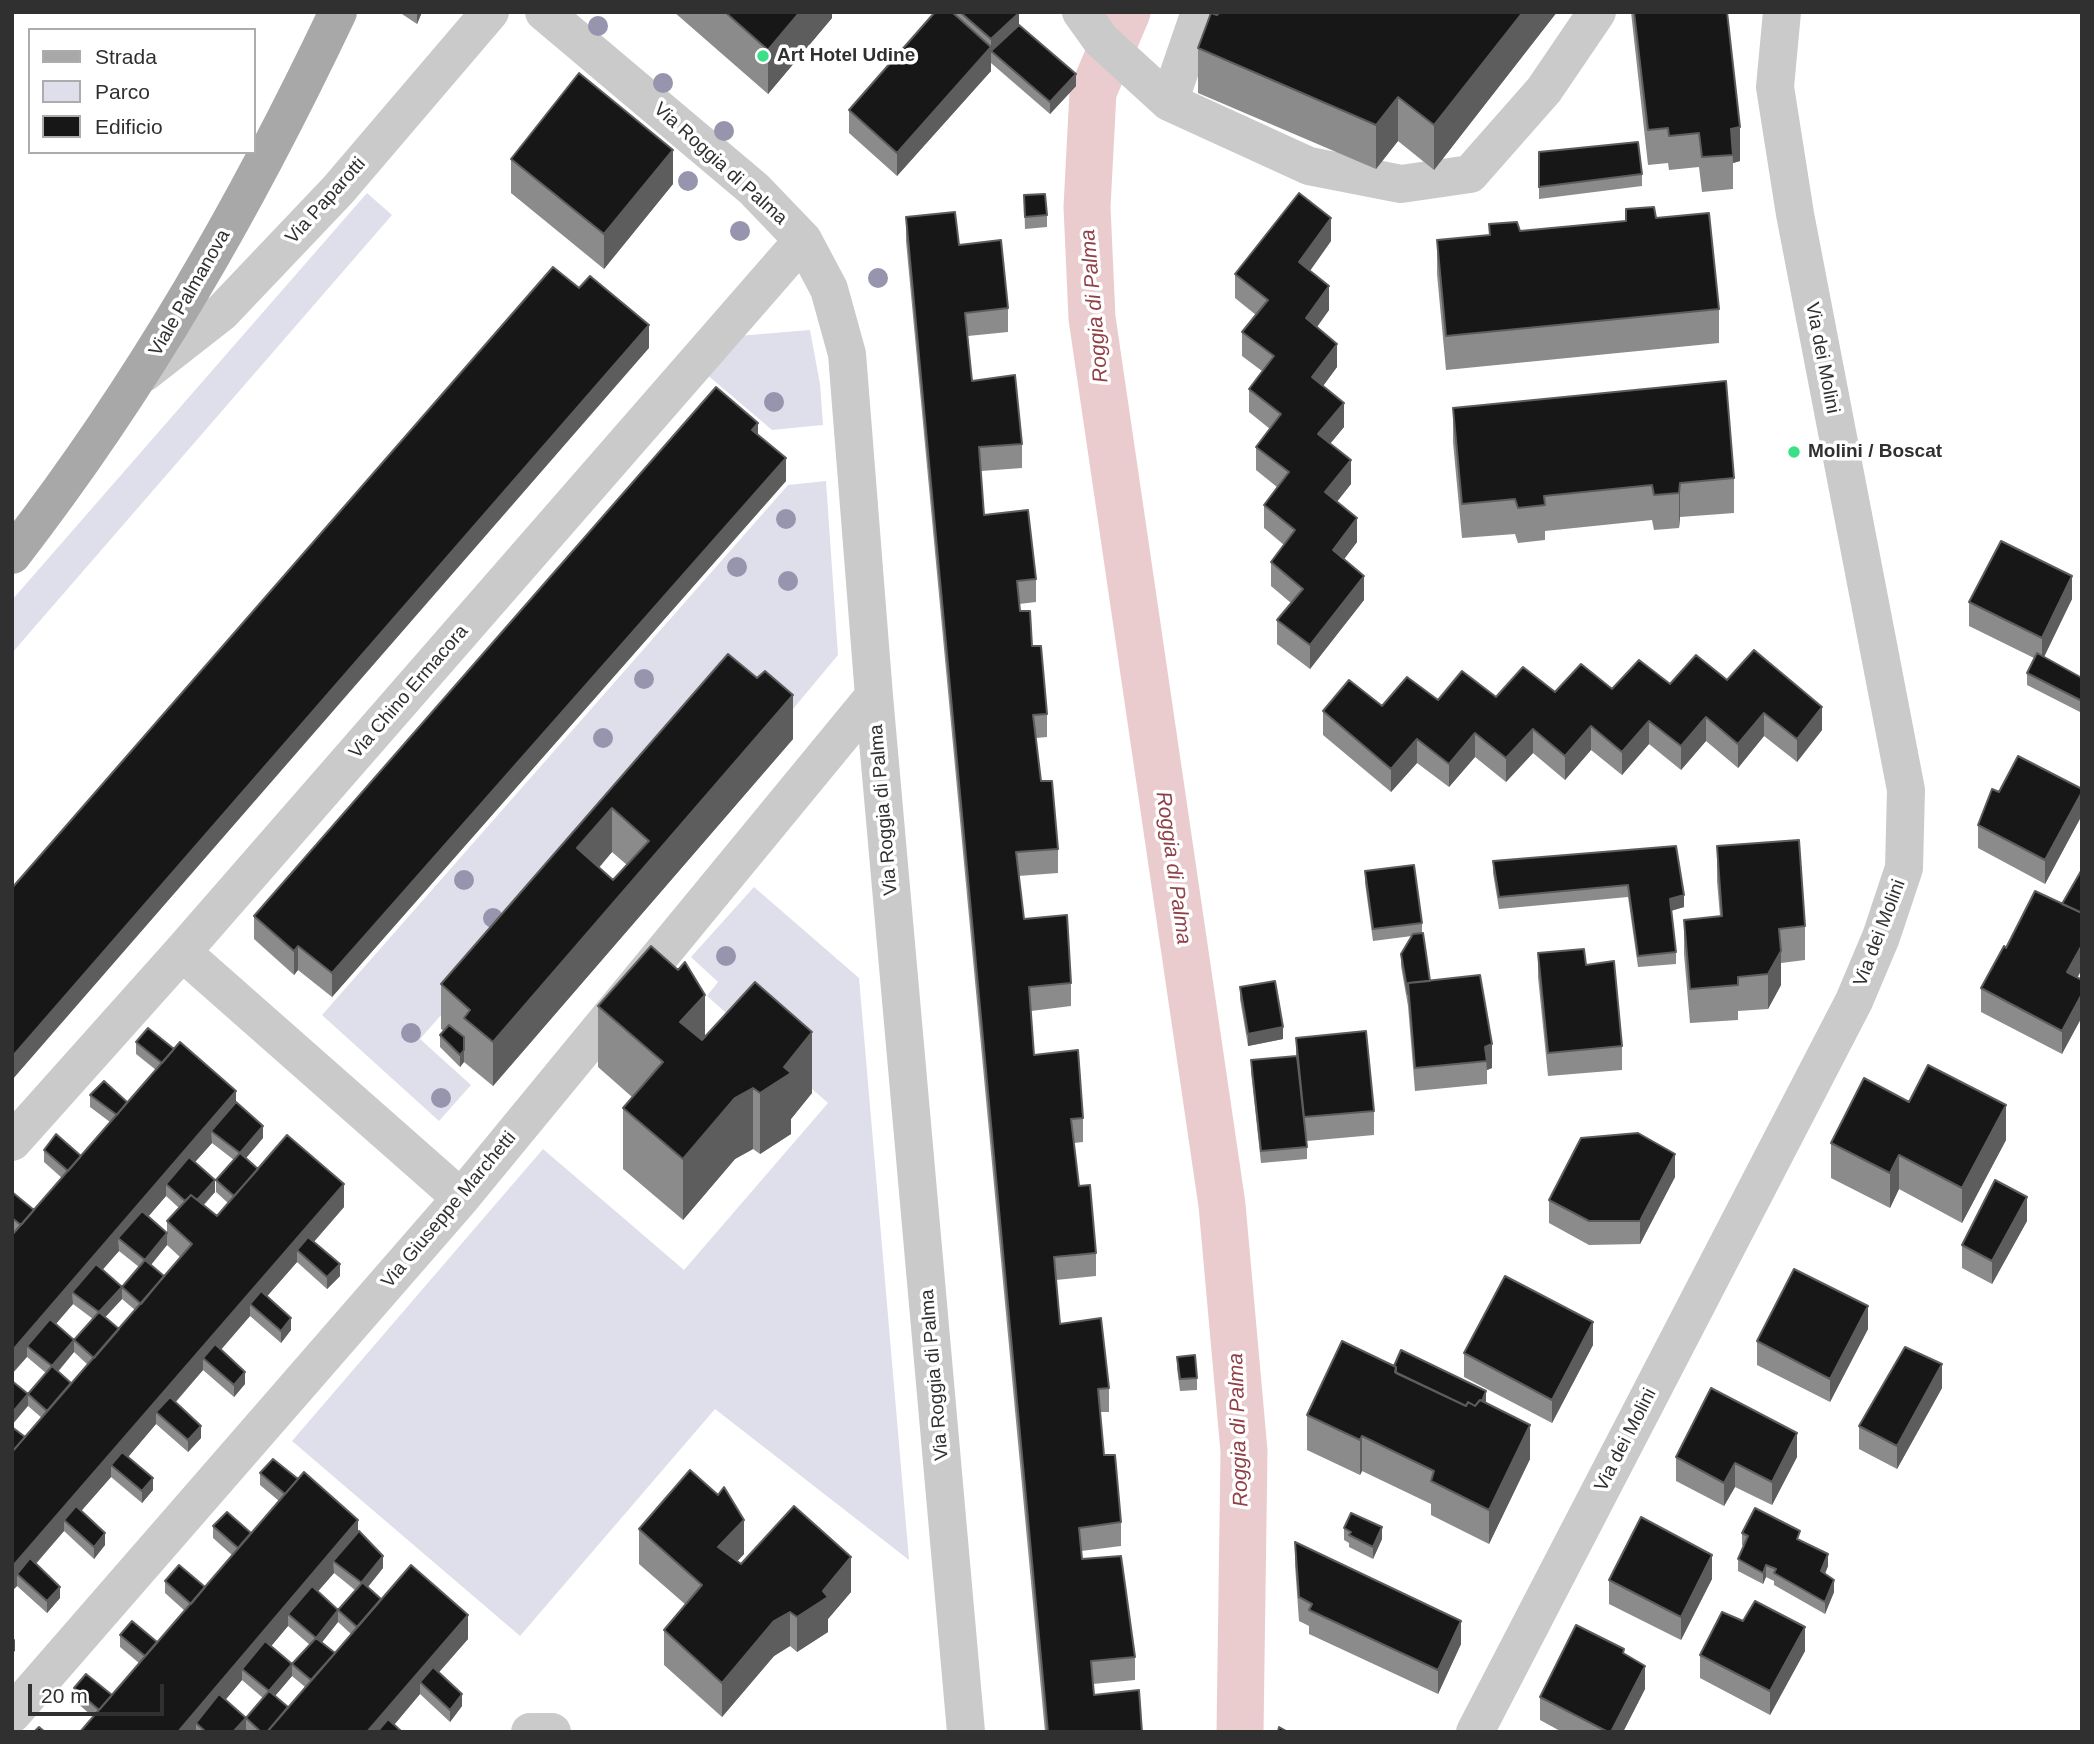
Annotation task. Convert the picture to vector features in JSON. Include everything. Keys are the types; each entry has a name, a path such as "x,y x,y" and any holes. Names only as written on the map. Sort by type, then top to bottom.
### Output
{"main road":[{"name":"Viale Palmanova","path":"12,555 79,469 144,373 283,126 338,12"}],"street":[{"name":"Via Paparotti","path":"144,373 232,302 338,190 490,12"},
{"name":"Via Roggia di Palma","path":"544,12 754,189 803,240 830,289 847,354 874,696 966,1732"},
{"path":"1169,102 1200,12"},
{"path":"1091,26 1130,69 1169,102 1309,166 1401,184 1471,174 1544,90 1597,12"},
{"name":"Via dei Molini","path":"1475,1732 1854,1001 1881,937 1904,868 1906,790 1795,214 1775,87 1782,12"},
{"name":"Via Chino Ermacora","path":"12,1142 182,952 803,240"},
{"name":"Via Giuseppe Marchetti","path":"12,1714 461,1198 874,696"},
{"path":"182,952 461,1198"},
{"path":"530,1732 552,1732"}],"green space":[{"path":"367,193 392,215 12,653 12,600"},
{"path":"810,330 820,384 823,425 772,430 705,373 738,336"},
{"path":"826,481 838,655 788,715 740,675 420,1039 471,1085 439,1121 322,1015 788,485"},
{"path":"754,887 859,978 909,1560 715,1409 520,1636 292,1441 543,1149 684,1270 828,1103 707,996 718,982 691,957"}],"building":[{"path":"725,12 800,12 768,50"},
{"path":"935,12 952,12 991,47 897,153 849,110"},
{"path":"960,12 1018,12 1019,13 991,39"},
{"path":"1220,12 1523,12 1434,125 1398,97 1376,125 1198,48 1211,13 1217,15"},
{"path":"1634,12 1727,12 1740,127 1731,129 1733,155 1702,157 1699,133 1669,136 1668,128 1648,130"},
{"path":"1019,25 1076,74 1050,102 991,51"},
{"path":"579,73 673,150 604,234 511,159"},
{"path":"1638,142 1642,174 1539,187 1539,152"},
{"path":"1299,193 1331,218 1299,262 1329,286 1306,318 1337,344 1312,377 1344,403 1318,434 1351,460 1325,492 1357,518 1333,550 1364,576 1310,645 1277,620 1303,589 1271,562 1295,530 1264,505 1289,472 1256,447 1281,414 1249,389 1274,356 1242,332 1268,300 1235,274"},
{"path":"1045,194 1047,215 1025,217 1024,195"},
{"path":"1654,207 1656,218 1709,213 1719,309 1446,336 1437,240 1490,235 1489,224 1517,222 1520,231 1626,221 1626,209"},
{"path":"955,212 959,245 1001,240 1008,308 965,313 972,381 1015,375 1022,444 979,447 984,515 1028,510 1036,579 1017,581 1020,611 1030,611 1032,646 1041,646 1047,714 1033,715 1041,781 1052,781 1058,849 1016,852 1024,919 1067,915 1071,983 1029,987 1034,1055 1078,1050 1083,1118 1071,1119 1079,1186 1090,1185 1096,1253 1054,1257 1060,1324 1101,1318 1109,1388 1098,1389 1104,1455 1115,1455 1121,1522 1079,1528 1082,1559 1121,1556 1135,1657 1091,1661 1094,1695 1139,1690 1142,1732 1048,1732 906,217"},
{"path":"553,267 579,288 590,276 649,325 12,1057 12,888"},
{"path":"1726,381 1734,478 1680,483 1679,493 1654,495 1652,485 1544,496 1545,505 1518,508 1515,499 1462,504 1453,408"},
{"path":"716,387 758,423 752,430 786,458 332,973 298,946 294,951 254,916"},
{"path":"2001,541 2072,576 2042,638 1969,602"},
{"path":"1754,650 1822,707 1797,739 1764,713 1738,744 1706,717 1681,746 1649,721 1622,752 1591,726 1565,756 1533,729 1506,758 1475,733 1449,764 1417,739 1391,769 1323,711 1349,680 1382,706 1407,677 1438,700 1462,671 1496,697 1523,667 1555,692 1581,664 1612,689 1639,660 1670,684 1696,655 1727,680"},
{"path":"2037,653 2082,678 2082,701 2027,673"},
{"path":"728,654 757,678 765,671 793,695 493,1042 464,1018 470,1010 441,984","holes":["612,808 649,841 613,880 577,848"]},
{"path":"2018,756 2082,789 2045,860 1978,825 1992,789 1999,792"},
{"path":"1799,840 1805,926 1779,929 1781,951 1768,974 1738,977 1738,985 1690,989 1684,920 1722,916 1717,846"},
{"path":"1676,846 1684,895 1670,899 1676,952 1638,956 1628,885 1499,897 1493,861"},
{"path":"1414,865 1422,923 1373,929 1365,871"},
{"path":"2082,872 2082,913 2062,904"},
{"path":"2035,891 2082,913 2082,945 2067,972 2082,980 2082,994 2062,1031 1981,988 2004,946 2006,948"},
{"path":"1423,933 1430,981 1408,983 1408,994 1401,954 1413,934"},
{"path":"651,946 678,970 685,962 705,995 680,1022 702,1040 755,982 812,1032 784,1067 791,1073 760,1093 753,1088 735,1098 683,1159 623,1108 663,1062 598,1006"},
{"path":"1584,949 1586,965 1614,961 1622,1046 1548,1053 1538,953"},
{"path":"1480,975 1492,1044 1485,1047 1487,1061 1415,1068 1408,983"},
{"path":"1275,981 1283,1027 1248,1034 1240,987"},
{"path":"449,1025 464,1037 464,1050 460,1055 440,1035"},
{"path":"148,1028 174,1049 162,1063 136,1042"},
{"path":"1366,1031 1374,1111 1304,1117 1296,1038"},
{"path":"180,1042 236,1091 12,1351 12,1235"},
{"path":"1297,1056 1307,1147 1261,1151 1251,1060"},
{"path":"1928,1065 2006,1105 1962,1188 1899,1155 1890,1173 1831,1143 1864,1078 1909,1102"},
{"path":"104,1081 127,1102 117,1115 90,1095"},
{"path":"236,1102 263,1126 240,1153 211,1131"},
{"path":"1638,1133 1675,1154 1640,1221 1589,1221 1549,1200 1581,1138"},
{"path":"56,1134 81,1156 68,1171 44,1150"},
{"path":"287,1135 344,1184 12,1567 12,1452 192,1244 167,1221 191,1195 217,1216"},
{"path":"240,1153 258,1169 234,1196 216,1180"},
{"path":"189,1157 215,1180 197,1200 191,1195 185,1201 166,1184"},
{"path":"1995,1180 2027,1197 1992,1261 1962,1245"},
{"path":"12,1192 34,1210 21,1225 12,1218"},
{"path":"142,1211 167,1233 145,1260 118,1238"},
{"path":"308,1237 340,1264 327,1277 297,1250"},
{"path":"145,1260 164,1276 141,1304 122,1287"},
{"path":"96,1264 122,1287 99,1312 72,1292"},
{"path":"1794,1269 1868,1306 1830,1379 1757,1341"},
{"path":"1505,1276 1593,1322 1552,1400 1464,1353"},
{"path":"261,1291 291,1318 281,1331 250,1304"},
{"path":"99,1312 119,1329 94,1358 74,1340"},
{"path":"50,1319 74,1340 52,1366 27,1346"},
{"path":"1342,1341 1396,1367 1395,1372 1466,1406 1468,1402 1475,1406 1480,1400 1530,1425 1489,1510 1431,1481 1434,1471 1362,1436 1360,1440 1307,1415"},
{"path":"215,1344 245,1372 234,1385 203,1358"},
{"path":"1905,1347 1942,1364 1897,1446 1859,1426"},
{"path":"1401,1350 1486,1391 1482,1401 1475,1406 1468,1402 1466,1406 1396,1373 1394,1366"},
{"path":"1195,1355 1197,1378 1180,1379 1177,1357"},
{"path":"52,1366 71,1383 47,1411 28,1394"},
{"path":"12,1381 28,1394 12,1413"},
{"path":"1711,1388 1797,1433 1772,1482 1735,1463 1724,1483 1676,1457"},
{"path":"170,1397 201,1426 188,1440 156,1412"},
{"path":"12,1427 25,1437 12,1452"},
{"path":"122,1452 153,1478 142,1491 111,1465"},
{"path":"273,1459 298,1479 285,1494 260,1473"},
{"path":"690,1470 718,1495 724,1487 744,1520 718,1547 741,1564 794,1506 851,1557 823,1591 828,1597 797,1617 790,1612 774,1621 722,1683 664,1630 702,1585 639,1529"},
{"path":"304,1472 358,1520 178,1732 80,1732"},
{"path":"76,1506 105,1533 94,1547 64,1520"},
{"path":"1755,1508 1800,1531 1797,1539 1828,1554 1821,1571 1834,1580 1825,1602 1774,1573 1776,1569 1766,1565 1763,1573 1738,1559 1748,1536 1742,1533"},
{"path":"227,1512 251,1533 238,1548 213,1526"},
{"path":"1351,1513 1382,1527 1373,1547 1349,1535 1351,1532 1344,1528"},
{"path":"1641,1517 1712,1555 1681,1617 1609,1580"},
{"path":"359,1531 383,1556 362,1582 381,1599 357,1627 338,1610 362,1583 333,1561"},
{"path":"1295,1542 1461,1621 1438,1670 1309,1610 1312,1604 1299,1597"},
{"path":"30,1558 60,1587 47,1601 17,1574"},
{"path":"179,1565 205,1587 191,1604 165,1581"},
{"path":"411,1565 468,1615 367,1732 267,1732"},
{"path":"312,1586 338,1610 316,1638 288,1614"},
{"path":"1755,1601 1805,1627 1770,1691 1700,1655 1722,1612 1743,1621"},
{"path":"132,1621 157,1642 145,1656 120,1635"},
{"path":"1576,1625 1624,1649 1623,1653 1645,1666 1611,1732 1540,1697"},
{"path":"316,1638 335,1653 311,1680 292,1664"},
{"path":"265,1641 292,1664 269,1691 242,1669"},
{"path":"433,1667 462,1694 450,1710 420,1682"},
{"path":"86,1674 112,1695 99,1710 74,1688"},
{"path":"269,1691 288,1707 267,1732 261,1732 246,1718"},
{"path":"219,1694 246,1718 233,1732 206,1732 196,1723"},
{"path":"388,1719 402,1732 377,1732"}],"waterway":[{"name":"Roggia di Palma","path":"1127,12 1093,92 1087,207 1092,318 1222,1205 1244,1451 1240,1732"}],"place":[{"name":"Art Hotel Udine","path":"763,56"},
{"name":"Molini / Boscat","path":"1794,452"}]}
